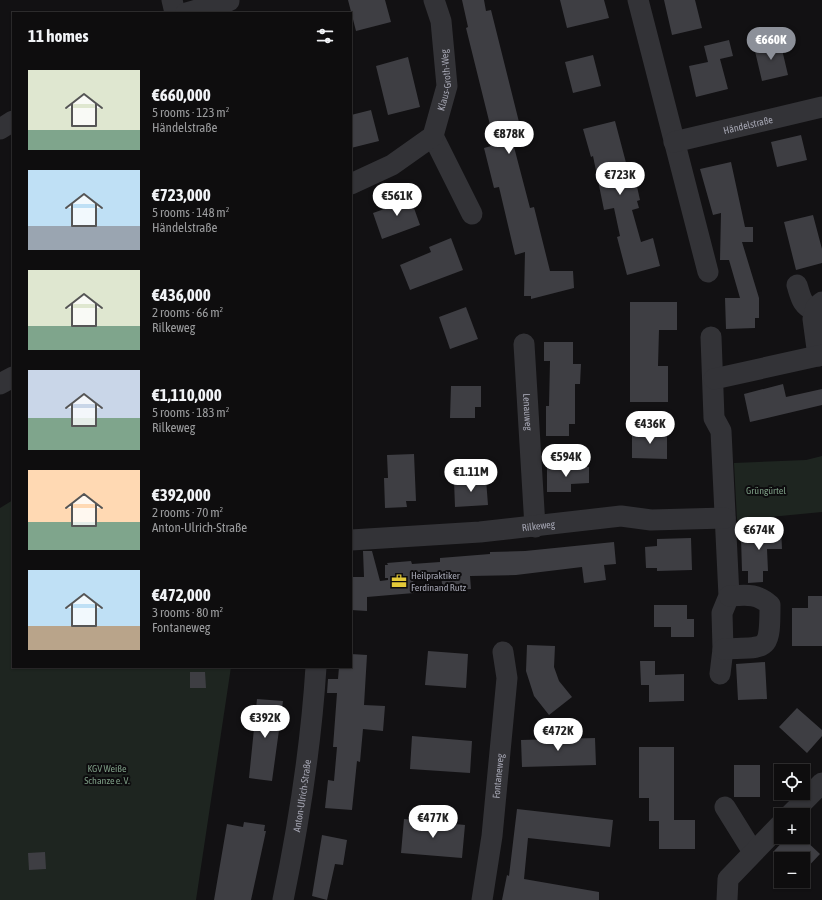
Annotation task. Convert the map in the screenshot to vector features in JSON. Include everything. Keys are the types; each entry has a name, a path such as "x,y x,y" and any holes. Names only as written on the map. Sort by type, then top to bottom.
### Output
{"street":[{"path":"172,0 175,12"},
{"name":"Klaus-Groth-Weg","path":"432,136 447,86 441,21 434,0"},
{"path":"638,0 708,272"},
{"path":"193,12 228,7"},
{"name":"Händelstraße","path":"674,142 822,107"},
{"path":"0,129 12,122"},
{"path":"352,184 392,165 432,136 472,214"},
{"path":"714,379 820,355 813,319 818,307 808,308 802,302 798,285"},
{"path":"711,336 714,379 714,418 721,431 729,596 722,613 723,649 720,674"},
{"name":"Lenauweg","path":"524,344 534,527"},
{"path":"0,384 12,378"},
{"name":"Rilkeweg","path":"352,540 534,527 621,516 651,520 725,518"},
{"path":"723,649 758,648 766,642 770,634 770,605 762,598 752,594 729,596"},
{"name":"Fontaneweg","path":"482,900 492,836 507,678 502,652"},
{"name":"Anton-Ulrich-Straße","path":"283,900 294,847 312,726 316,668"},
{"path":"799,808 818,794"},
{"path":"725,807 753,852"},
{"path":"727,900 728,879 774,831"}],"green space":[{"name":"Grüngürtel","path":"822,456 822,512 737,520 734,463 806,460"},
{"name":"KGV Weiße Schanze e. V.","path":"12,501 12,668 231,668 196,900 0,900 0,508"}],"building":[{"path":"348,0 385,0 391,22 356,31"},
{"path":"462,0 484,0 486,11 491,10 519,122 508,124 530,208 534,207 550,271 573,271 574,288 531,299 531,296 524,296 525,252 515,255 499,187 494,188 484,148 495,145 466,28 468,27"},
{"path":"560,0 604,0 609,18 567,28"},
{"path":"664,0 695,0 702,28 672,35"},
{"path":"729,40 733,56 720,59 728,89 696,97 689,66 708,62 704,46"},
{"path":"780,41 788,75 762,81 754,47"},
{"path":"593,55 601,86 573,93 565,62"},
{"path":"408,57 420,107 388,115 376,66"},
{"path":"371,110 379,141 352,148 352,115"},
{"path":"615,121 629,174 634,173 640,200 637,201 639,208 632,210 641,242 653,238 660,266 627,275 617,237 620,236 614,208 604,210 593,156 591,157 583,129"},
{"path":"801,135 807,160 777,167 771,142"},
{"path":"731,162 745,227 753,227 753,242 742,242 759,298 759,318 755,318 755,328 726,329 725,298 740,298 729,260 720,260 721,213 713,215 700,169"},
{"path":"409,194 420,225 382,239 373,213 390,207 388,202"},
{"path":"813,215 822,249 822,263 796,270 784,222"},
{"path":"451,238 463,270 410,290 400,265 431,252 429,247"},
{"path":"630,302 677,302 677,330 659,330 658,366 668,366 668,402 630,402"},
{"path":"466,307 478,339 450,349 439,317"},
{"path":"544,342 573,342 573,364 581,364 580,384 575,384 575,424 569,424 569,436 546,436 546,406 549,406 550,361 544,361"},
{"path":"783,384 786,397 822,389 822,405 750,422 744,394"},
{"path":"451,386 481,386 481,407 475,407 475,418 450,418"},
{"path":"632,431 667,432 667,459 632,458"},
{"path":"414,454 416,501 406,501 407,507 385,508 384,478 388,478 387,455"},
{"path":"547,467 589,467 589,483 571,484 571,492 547,492"},
{"path":"486,479 488,505 455,507 454,480"},
{"path":"781,527 782,549 767,549 768,571 763,571 763,582 748,583 748,571 742,571 741,538 748,538 748,529"},
{"path":"691,538 692,570 657,571 657,568 646,568 645,547 657,546 657,539"},
{"path":"614,542 616,564 604,565 606,580 584,583 582,567 516,575 470,576 471,589 443,591 441,576 413,577 414,593 367,597 367,611 352,610 352,577 364,577 363,551 372,551 380,581 388,580 388,578 385,578 385,565 388,565 387,563 411,561 412,564 440,562 440,558 490,554 490,552 525,551"},
{"path":"808,596 822,596 822,646 792,646 792,608 808,608"},
{"path":"654,605 687,605 687,619 694,619 694,637 671,637 671,627 654,627"},
{"path":"527,645 555,646 554,667 559,681 572,697 549,715 534,696 526,671"},
{"path":"428,651 468,654 466,688 425,685"},
{"path":"352,654 367,655 364,705 385,706 383,731 363,729 360,762 357,761 352,810 325,808 328,780 334,781 337,747 333,747 337,693 327,693 328,679 338,679 339,668 352,668"},
{"path":"640,661 655,661 655,675 684,674 684,701 649,702 649,685 641,685"},
{"path":"765,662 767,699 738,700 736,664"},
{"path":"190,672 205,672 206,688 190,688"},
{"path":"257,699 283,701 272,781 249,778"},
{"path":"797,708 822,730 822,736 807,753 779,727"},
{"path":"412,736 472,741 470,773 410,769"},
{"path":"595,738 596,765 522,767 521,740"},
{"path":"639,747 674,747 674,820 695,820 695,849 659,849 659,821 649,821 649,798 639,798"},
{"path":"734,765 760,765 760,797 734,797"},
{"path":"517,809 613,820 610,847 528,838 524,879 599,892 599,900 502,900 507,875 509,876"},
{"path":"404,819 465,825 462,858 401,853"},
{"path":"244,822 265,825 264,831 266,831 251,900 214,900 227,824 243,827"},
{"path":"322,835 347,840 343,865 335,864 327,900 312,896"},
{"path":"780,844 809,844 820,854 810,865 810,852 774,851"},
{"path":"45,852 46,869 29,870 28,853"}],"place":[{"name":"Heilpraktiker Ferdinand Rutz","path":"399,581"}]}
